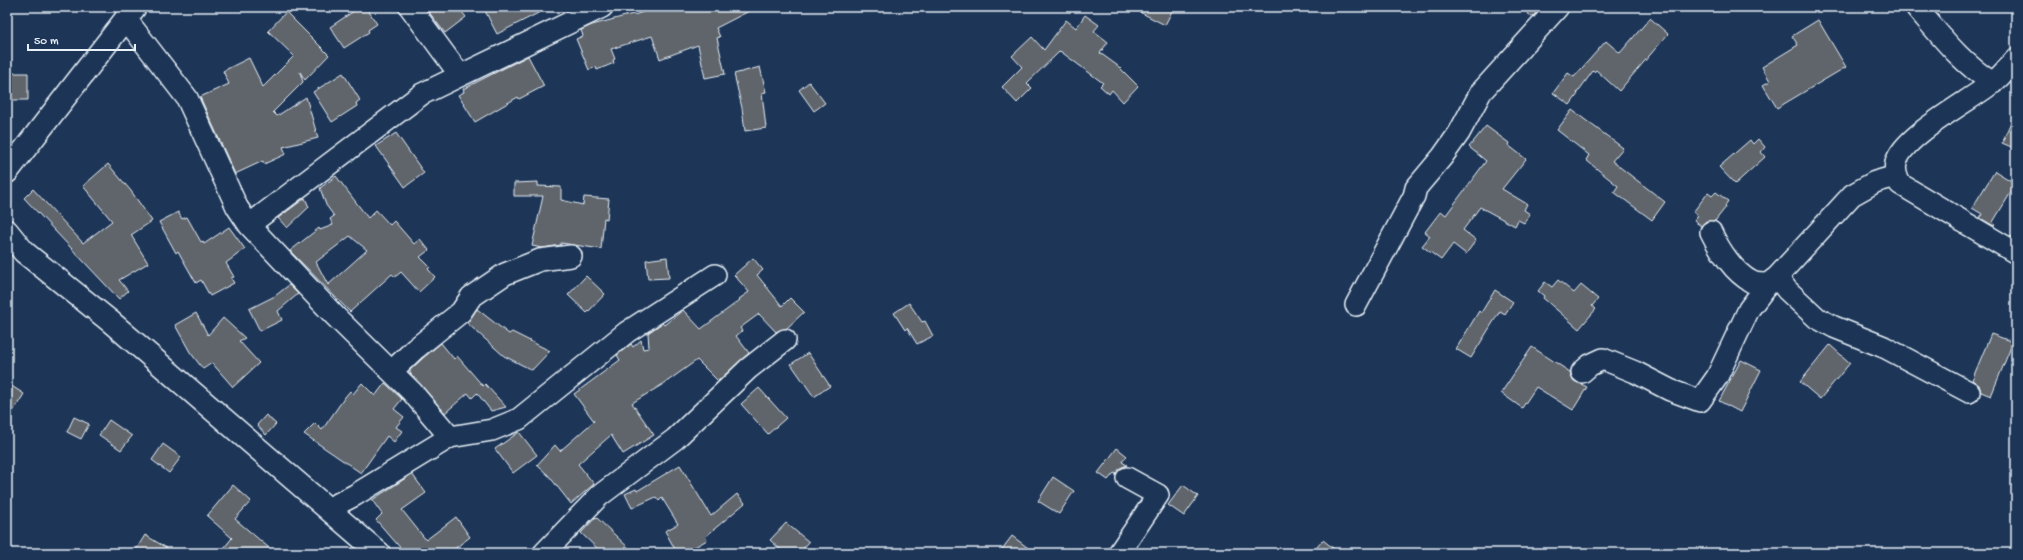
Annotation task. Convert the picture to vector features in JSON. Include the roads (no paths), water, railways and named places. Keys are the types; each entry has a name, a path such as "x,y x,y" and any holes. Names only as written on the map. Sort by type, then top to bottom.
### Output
{"main road":[{"path":"10,164 130,11"},
{"path":"7,231 24,252 111,322 379,553"}],"street":[{"path":"410,7 460,75"},
{"path":"249,225 422,94 602,7"},
{"path":"1356,305 1414,196 1416,188 1459,133 1482,92 1558,7"},
{"path":"1916,7 1974,71 1993,83"},
{"path":"130,11 187,98 237,207 249,225 335,316 392,371 450,437"},
{"path":"2016,59 1993,83 1925,128 1902,153 1896,164 1896,176 1900,184 1914,194 2016,253"},
{"path":"1582,372 1590,365 1603,359 1635,372 1670,390 1700,401 1717,376 1749,309 1772,281 1852,195 1876,182 1896,176"},
{"path":"1711,232 1717,245 1737,270 1752,282 1772,281 1787,290 1817,318 1834,327 1884,347 1969,392"},
{"path":"392,371 415,349 461,312 471,297 505,274 540,260 570,256"},
{"path":"328,509 355,495 450,437 492,430 519,419 627,332 715,275"},
{"path":"544,553 599,496 675,439 748,369 785,340"},
{"path":"1119,553 1158,495 1127,478"}]}
